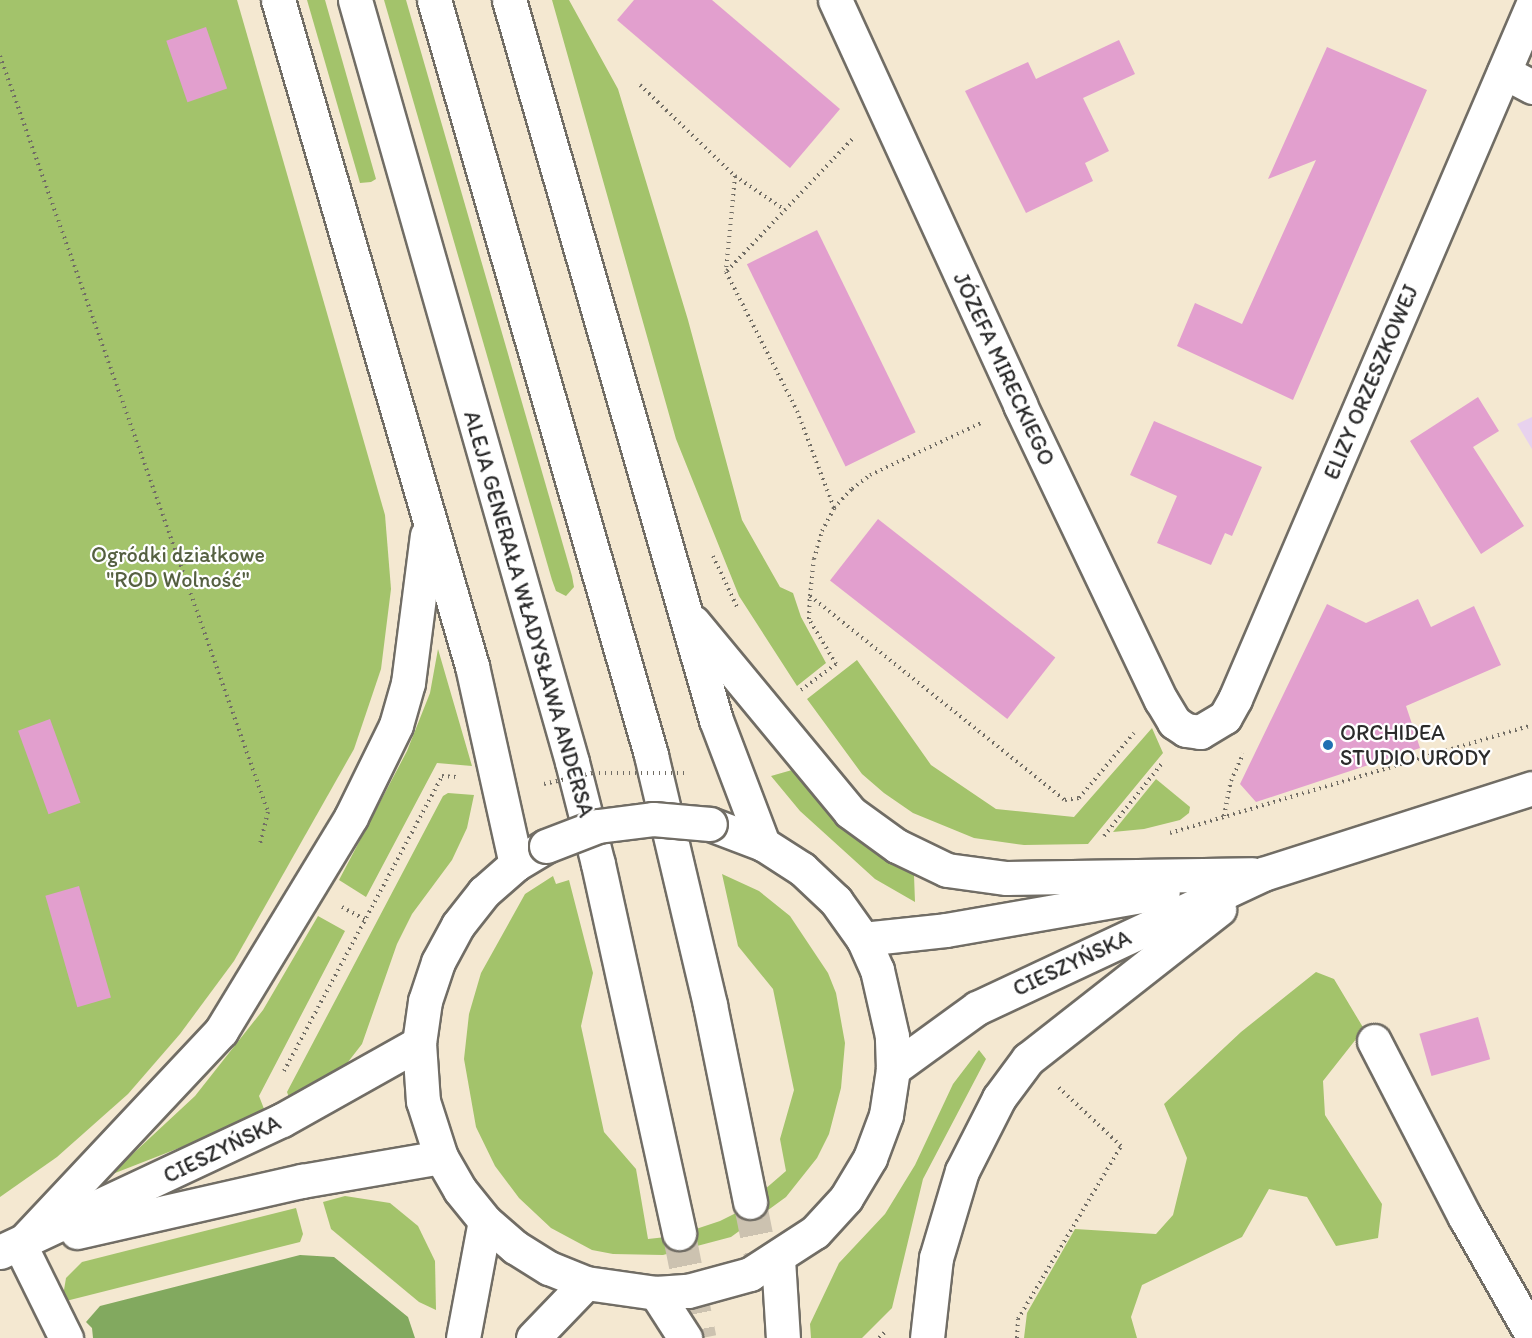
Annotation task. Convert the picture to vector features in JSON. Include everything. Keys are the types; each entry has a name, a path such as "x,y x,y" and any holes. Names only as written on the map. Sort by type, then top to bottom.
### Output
{"main road":[{"path":"278,0 428,518 500,780 516,864"},
{"name":"ALEJA GENERAŁA WŁADYSŁAWA ANDERSA","path":"355,0 578,785 680,1233"},
{"path":"434,0 651,755 710,1005 750,1202"},
{"path":"509,0 716,720 763,844"},
{"name":"JÓZEFA MIRECKIEGO","path":"835,0 1020,405 1161,700 1174,722 1186,730"},
{"path":"1525,0 1532,6"},
{"name":"ELIZY ORZESZKOWEJ","path":"1186,730 1200,732 1215,726 1225,717 1235,699 1532,6"},
{"path":"1503,72 1532,87"},
{"path":"66,1338 10,1249 221,1031 351,817 396,725 408,683 428,518"},
{"path":"686,613 850,812 897,846 947,870 1006,878 1263,874"},
{"name":"CIESZYŃSKA","path":"893,1070 977,1008 1263,874 1532,788"},
{"path":"654,819 710,824 763,844 802,869 836,901 862,939 887,1002 893,1070 886,1115 870,1158 846,1198 815,1232 778,1259 719,1284 656,1293 586,1282 549,1268 515,1247 485,1221 460,1190 441,1157 423,1101 419,1043 425,1001 438,962 458,925 484,892 516,864 546,846 598,826 654,819"},
{"path":"927,1338 936,1258 962,1170 999,1098 1028,1059 1263,874"},
{"name":"CIESZYŃSKA","path":"862,939 946,930 1263,874"},
{"path":"1374,1041 1465,1217 1532,1335"},
{"name":"CIESZYŃSKA","path":"10,1249 292,1115 419,1043"},
{"name":"CIESZYŃSKA","path":"10,1249 302,1181 441,1157"},
{"path":"464,1338 485,1221"},
{"path":"778,1259 783,1338"},
{"path":"533,1338 586,1282"},
{"path":"656,1293 685,1338"}],"path":[{"path":"0,56 268,812 260,843"},
{"path":"640,85 735,176 785,210"},
{"path":"726,272 856,135 888,117"},
{"path":"735,176 726,272 797,411 834,508"},
{"path":"794,695 836,664 808,619 814,560 822,531 834,508 870,475 1020,405"},
{"path":"810,596 1065,800 1079,798 1161,700"},
{"path":"1224,816 1532,725"},
{"path":"1100,841 1186,730"},
{"path":"282,1075 442,776 544,784 593,773 689,773"},
{"path":"1017,1338 1018,1319 1121,1146 1028,1059"}],"shaded area":[{"path":"1532,417 1532,449 1517,424"}],"green space":[{"name":"Ogródki działkowe \"ROD Wolność\"","path":"0,0 237,0 385,515 391,589 381,669 354,749 234,961 180,1034 128,1094 57,1157 0,1197"},
{"path":"307,0 325,0 376,179 371,182 360,183"},
{"path":"384,0 406,0 572,576 574,587 566,596 556,591 552,580"},
{"path":"552,0 569,0 618,89 688,320 742,520 780,587 793,593 801,617 826,663 797,686 739,596 676,439"},
{"path":"438,649 472,766 437,763 366,897 339,880 407,751 430,693"},
{"path":"857,660 931,765 996,809 1074,817 1152,728 1163,753 1088,844 1024,845 974,838 913,813 884,793 862,774 807,699"},
{"path":"792,770 836,824 882,857 914,875 915,902 875,879 800,811 771,776"},
{"path":"1156,779 1190,807 1189,813 1180,820 1144,829 1113,832"},
{"path":"448,793 474,795 467,828 452,860 412,914 397,944 362,1044 341,1071 291,1103 287,1092 443,796"},
{"path":"722,874 759,891 790,916 828,973 836,993 845,1043 841,1088 829,1134 817,1158 786,1197 731,1237 663,1255 613,1254 592,1250 551,1228 519,1198 495,1166 476,1127 464,1059 469,1014 481,973 525,894 553,876 556,884 569,880 593,973 581,1026 604,1132 636,1169 648,1239 675,1236 720,1221 740,1211 786,1171 780,1139 794,1090 773,989 738,946"},
{"path":"318,916 345,931 259,1096 266,1114 110,1175 195,1096 263,1010"},
{"path":"1316,972 1334,979 1364,1029 1323,1081 1325,1115 1382,1204 1378,1238 1336,1246 1307,1197 1269,1189 1242,1237 1142,1285 1131,1317 1137,1338 1024,1338 1027,1313 1075,1229 1156,1234 1173,1215 1187,1158 1164,1104 1241,1032"},
{"path":"979,1050 986,1059 923,1179 892,1308 862,1338 811,1338 810,1324 839,1263 885,1214 915,1165 953,1084"},
{"path":"345,1196 390,1203 418,1226 435,1261 436,1310 419,1302 331,1229 323,1202"},
{"path":"296,1208 303,1234 300,1242 62,1302 66,1278 82,1262"},
{"path":"300,1255 334,1257 408,1317 415,1338 93,1338 92,1328 86,1322 100,1306"}],"building":[{"path":"634,0 712,0 840,109 790,168 617,20"},
{"path":"206,27 227,88 187,102 166,41"},
{"path":"1119,40 1135,74 1083,98 1109,151 1085,163 1093,181 1026,213 965,91 1028,62 1036,79"},
{"path":"1327,47 1427,90 1293,400 1177,346 1195,303 1242,324 1316,160 1268,179"},
{"path":"817,230 916,432 846,466 747,264"},
{"path":"1478,397 1499,431 1473,447 1524,526 1481,554 1410,441"},
{"path":"1154,421 1262,467 1232,536 1225,533 1211,565 1157,543 1177,496 1130,475"},
{"path":"878,519 1055,658 1007,719 830,580"},
{"path":"1418,599 1431,627 1474,606 1501,665 1406,706 1420,748 1256,802 1240,784 1327,604 1366,623"},
{"path":"50,719 80,803 48,814 18,731"},
{"path":"79,886 111,998 77,1007 45,896"},
{"path":"1478,1017 1490,1059 1431,1076 1419,1034"}],"tunnel":[{"path":"750,1202 768,1292"},
{"path":"679,1233 700,1338"}],"place":[{"name":"ORCHIDEA STUDIO URODY","path":"1328,745"}]}
